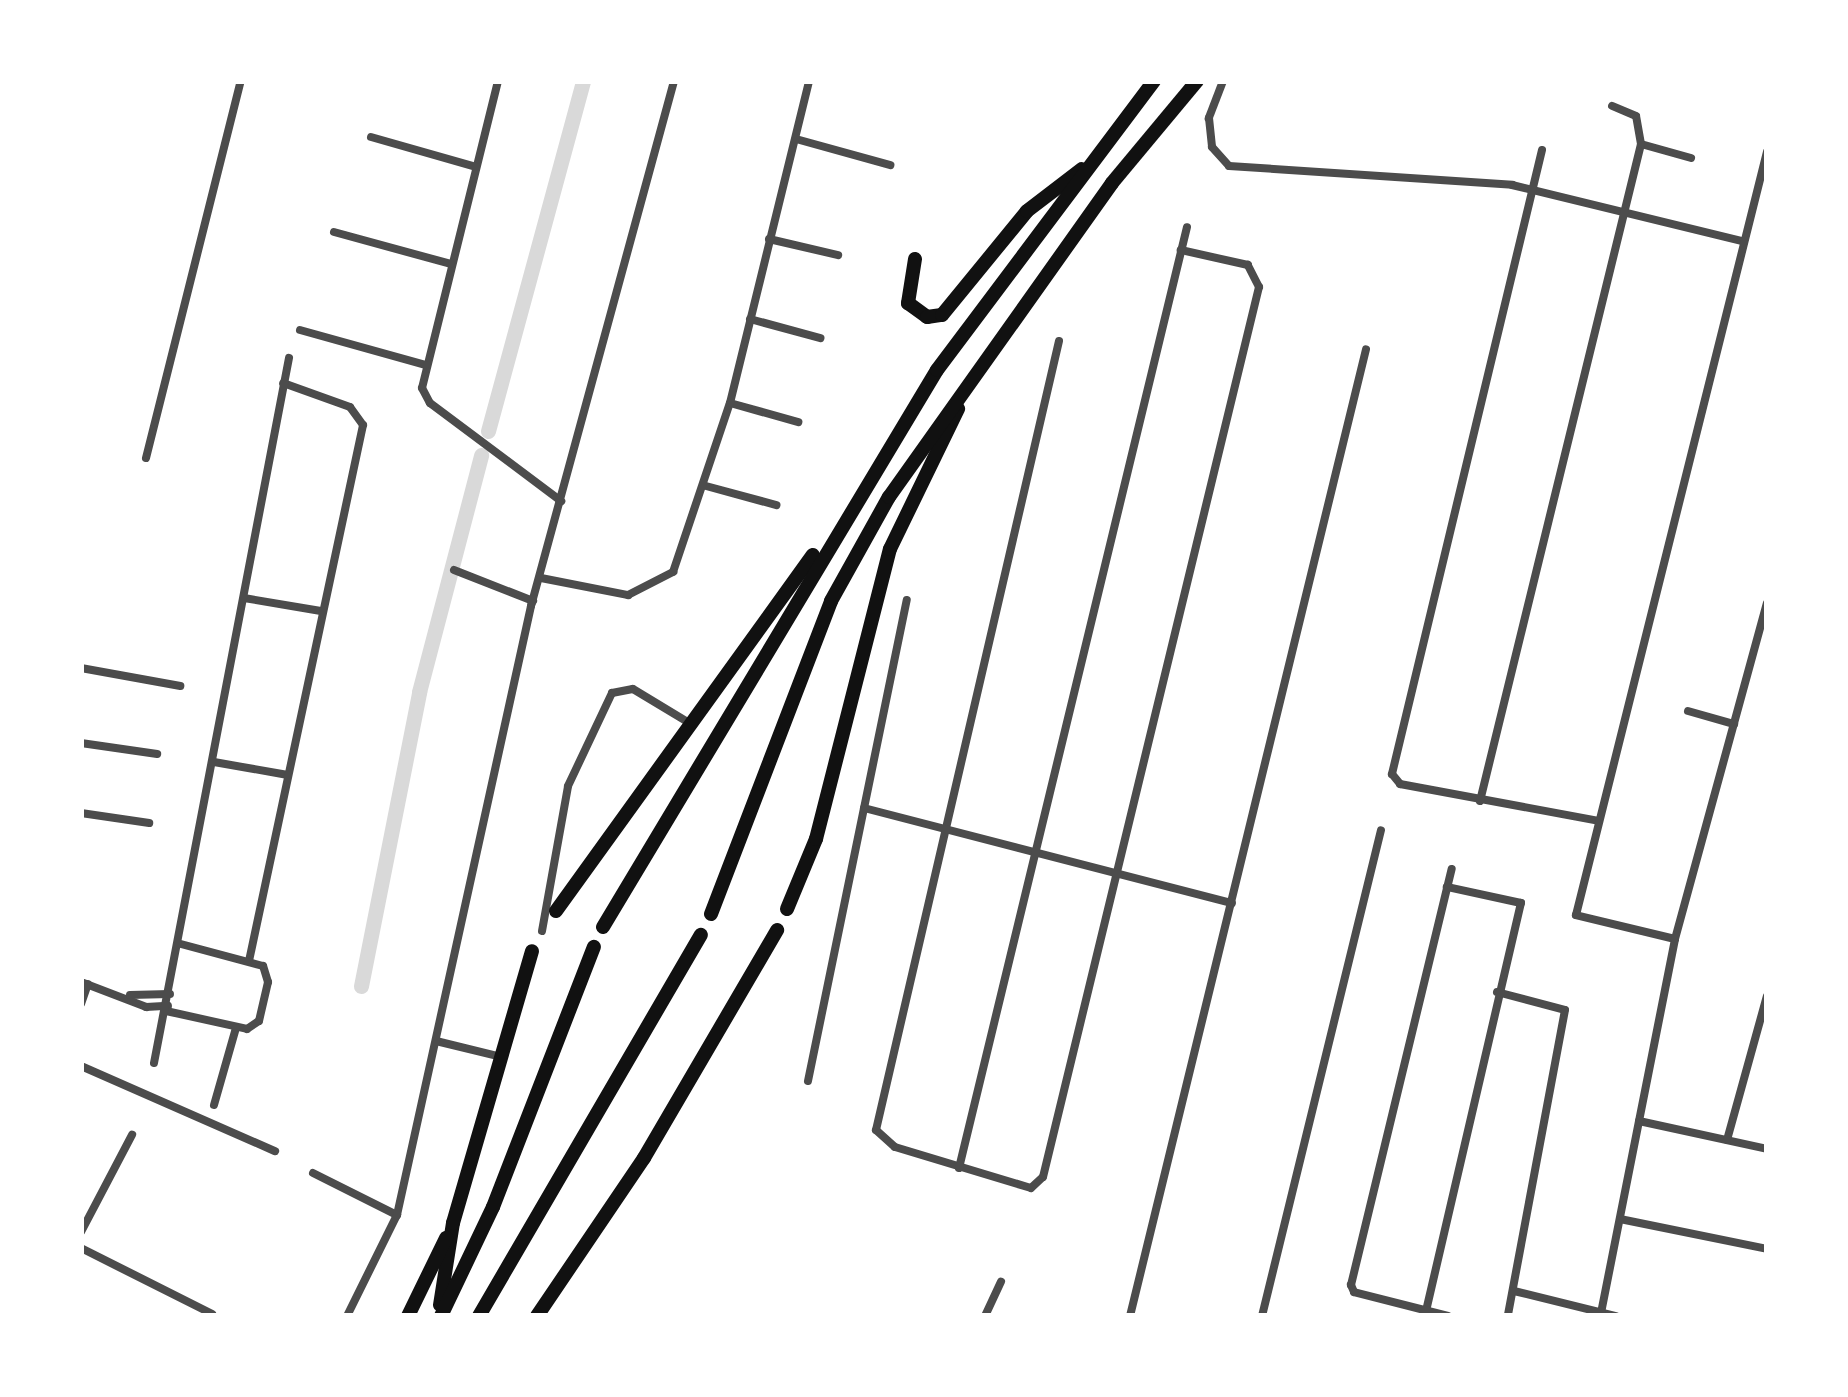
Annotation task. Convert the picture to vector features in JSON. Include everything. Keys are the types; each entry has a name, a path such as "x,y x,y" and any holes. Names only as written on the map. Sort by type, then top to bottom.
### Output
{"highway":[{"path":"556,911 861,489 1088,163 1154,81"},
{"path":"711,914 831,601 889,497 1112,183 1197,81"},
{"path":"915,259 908,303 927,317 942,314 1027,211 1088,163"},
{"path":"787,909 816,839 890,549 978,367"},
{"path":"603,927 861,489"},
{"path":"537,1316 644,1158 777,930"},
{"path":"479,1316 701,934"},
{"path":"439,1316 594,947"},
{"path":"439,1316 453,1223 532,951"},
{"path":"408,1316 453,1223"}],"street":[{"path":"146,458 241,81"},
{"path":"498,81 422,388 430,403 561,501"},
{"path":"347,1316 397,1215 533,601 674,81"},
{"path":"541,578 616,595 650,589 673,572 730,403 809,81"},
{"path":"1222,81 1209,118 1212,147 1229,166 1532,190 1742,241"},
{"path":"1480,801 1641,144 1636,116 1612,106"},
{"path":"371,137 476,167"},
{"path":"796,139 890,165"},
{"path":"1641,144 1691,158"},
{"path":"1543,150 1393,779 1480,801 1599,821"},
{"path":"1675,939 1576,915 1767,152"},
{"path":"959,1168 1186,227"},
{"path":"334,232 451,263"},
{"path":"769,238 838,255"},
{"path":"1059,341 876,1130 895,1147 1030,1188 1043,1177 1259,287 1248,266 1181,250"},
{"path":"750,320 820,338"},
{"path":"300,330 425,364"},
{"path":"1130,1316 1366,349"},
{"path":"154,1063 181,944 289,358"},
{"path":"249,961 363,425 350,407 283,382"},
{"path":"730,403 798,422"},
{"path":"706,485 776,505"},
{"path":"454,570 533,601"},
{"path":"244,598 321,611"},
{"path":"808,1081 907,600"},
{"path":"1601,1313 1675,939 1767,603"},
{"path":"81,668 179,686"},
{"path":"542,931 568,786 612,693 633,689 691,724"},
{"path":"1688,711 1734,724"},
{"path":"81,743 157,754"},
{"path":"214,762 288,775"},
{"path":"864,808 1232,903"},
{"path":"81,813 148,823"},
{"path":"1262,1316 1381,830"},
{"path":"1448,1316 1352,1289 1453,869"},
{"path":"1426,1310 1521,903 1448,887"},
{"path":"81,1004 84,983 129,996 146,1007 167,1008 236,1028 259,1021 268,982 263,966 181,944"},
{"path":"1497,992 1565,1007 1508,1316"},
{"path":"129,996 170,994"},
{"path":"1727,1140 1767,996"},
{"path":"214,1105 236,1028"},
{"path":"436,1040 502,1057"},
{"path":"81,1066 274,1151"},
{"path":"1639,1121 1767,1149"},
{"path":"81,1232 132,1135"},
{"path":"313,1173 397,1215"},
{"path":"1620,1219 1767,1249"},
{"path":"81,1247 212,1314"},
{"path":"985,1316 1001,1281"},
{"path":"1514,1291 1616,1316"}],"waterway":[{"path":"488,431 583,81"},
{"path":"361,986 419,692 481,455"}]}
